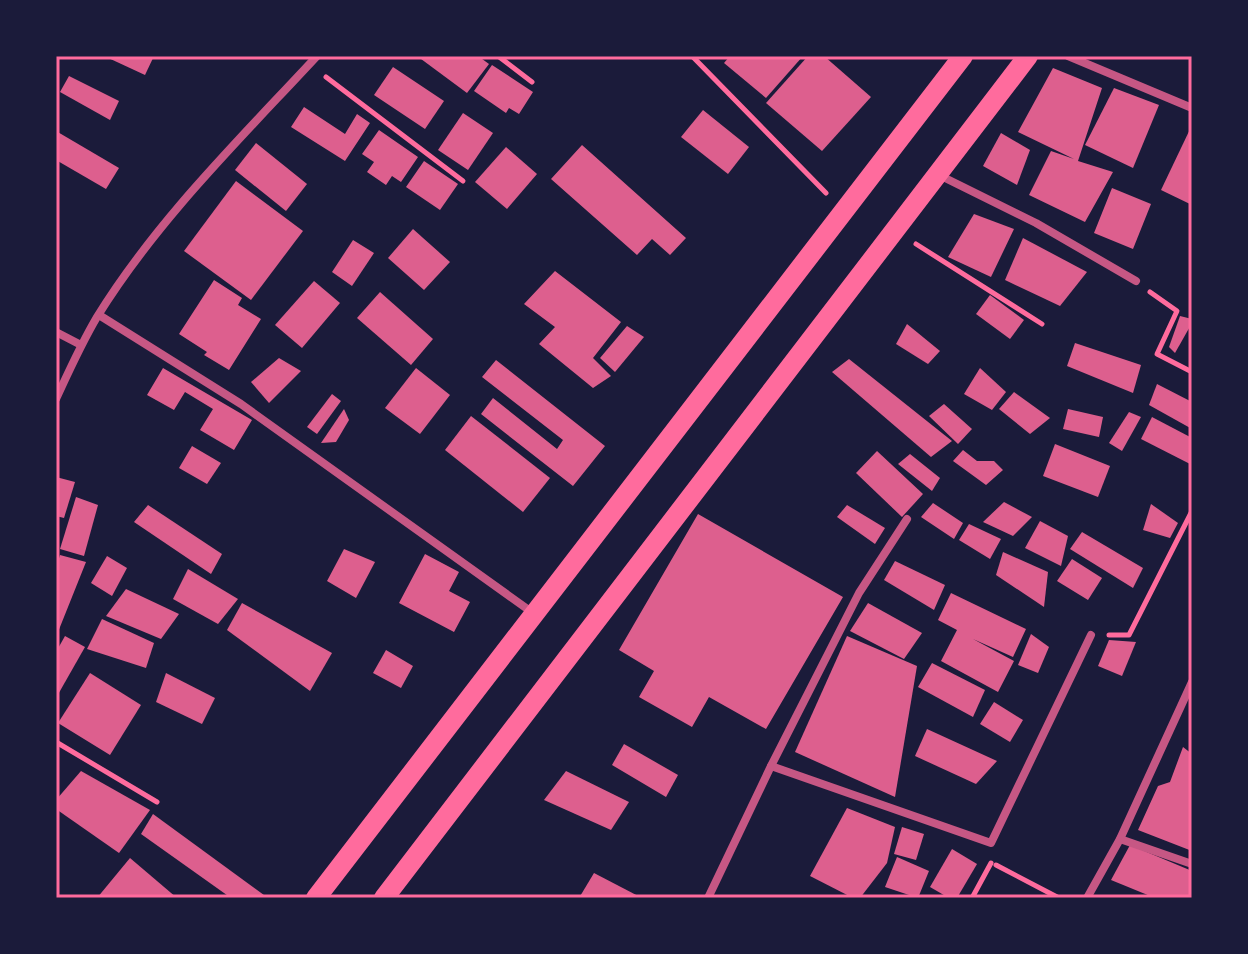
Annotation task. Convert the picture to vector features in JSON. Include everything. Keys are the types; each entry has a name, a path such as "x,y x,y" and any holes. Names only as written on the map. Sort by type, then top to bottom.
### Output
{"main road":[{"path":"316,898 963,56"},
{"path":"384,898 1028,56"}],"street":[{"path":"56,399 99,315 150,243 204,177 317,56"},
{"path":"1068,56 1192,108"},
{"path":"938,174 1036,223 1136,281"},
{"path":"99,315 241,404 533,613"},
{"path":"56,332 81,345"},
{"path":"708,898 859,593 907,519"},
{"path":"771,766 991,843 1091,635"},
{"path":"1087,898 1120,839 1192,682"},
{"path":"1120,839 1192,864"}],"path":[{"path":"498,56 532,82"},
{"path":"692,56 844,212"},
{"path":"309,65 463,181"},
{"path":"895,231 1042,324"},
{"path":"1136,281 1177,311 1157,354 1192,372"},
{"path":"1091,635 1129,635 1192,511"},
{"path":"56,742 157,802"},
{"path":"972,898 991,862 991,843"},
{"path":"991,862 1059,898"}],"building":[{"path":"104,56 154,56 145,75"},
{"path":"417,56 478,56 489,64 467,93"},
{"path":"730,56 803,56 766,98 724,63"},
{"path":"808,56 824,56 871,97 822,151 766,103"},
{"path":"492,65 533,92 519,114 509,108 506,113 474,91"},
{"path":"393,67 444,101 425,129 374,95"},
{"path":"1053,68 1102,88 1078,161 1113,172 1085,222 1029,195 1051,151 1074,159 1018,132"},
{"path":"69,76 119,101 110,120 60,92"},
{"path":"1114,88 1159,105 1133,168 1085,145"},
{"path":"304,107 345,134 357,114 370,123 345,161 291,127"},
{"path":"703,110 749,147 728,174 681,137"},
{"path":"463,113 493,133 468,170 438,150"},
{"path":"1192,125 1192,205 1161,190"},
{"path":"379,130 418,157 401,182 392,176 386,185 367,172 374,162 362,154"},
{"path":"56,131 119,168 106,189 56,160"},
{"path":"1001,133 1030,150 1017,185 983,166"},
{"path":"256,143 307,184 286,211 235,170"},
{"path":"582,145 686,238 670,255 652,239 637,255 551,179"},
{"path":"506,147 537,174 507,209 475,182"},
{"path":"424,161 458,184 440,210 406,187"},
{"path":"236,181 303,231 251,300 184,251"},
{"path":"1112,188 1151,204 1133,249 1094,233"},
{"path":"974,214 1014,229 991,277 948,257"},
{"path":"413,229 450,262 424,290 388,258"},
{"path":"1023,238 1087,272 1060,306 1005,280"},
{"path":"353,240 374,253 352,286 332,272"},
{"path":"555,271 621,322 593,358 611,376 593,388 539,344 555,327 524,304"},
{"path":"214,280 242,298 238,305 261,319 229,370 204,355 207,352 179,334"},
{"path":"314,281 340,303 302,348 275,325"},
{"path":"380,292 433,339 411,365 357,318"},
{"path":"990,295 1024,320 1010,339 976,314"},
{"path":"1180,316 1192,319 1192,323 1175,353 1169,347"},
{"path":"907,324 940,351 928,364 896,344"},
{"path":"627,326 644,337 615,372 600,358"},
{"path":"1075,343 1141,365 1133,393 1067,366"},
{"path":"279,358 301,371 269,403 251,382"},
{"path":"849,359 952,441 931,457 832,372"},
{"path":"496,360 605,446 573,486 481,414 493,398 557,449 563,440 482,377"},
{"path":"163,368 252,420 234,450 200,430 213,409 185,392 174,410 147,395"},
{"path":"416,368 450,395 420,434 385,408"},
{"path":"980,368 1006,392 992,410 964,394"},
{"path":"1157,384 1192,402 1192,429 1149,405"},
{"path":"1014,392 1050,418 1030,434 999,409"},
{"path":"332,394 341,401 317,434 307,427"},
{"path":"944,404 972,429 958,444 929,416"},
{"path":"344,409 349,420 336,442 321,443"},
{"path":"1068,409 1103,417 1099,437 1063,429"},
{"path":"1129,412 1141,417 1122,451 1109,443"},
{"path":"471,416 550,478 523,512 445,450"},
{"path":"1152,417 1192,438 1192,465 1141,439"},
{"path":"1055,444 1110,466 1098,497 1043,476"},
{"path":"192,446 221,463 207,484 179,468"},
{"path":"963,450 977,461 994,461 1003,470 986,485 953,461"},
{"path":"877,451 923,494 902,517 856,473"},
{"path":"910,454 940,478 932,491 898,464"},
{"path":"56,477 75,482 64,518 56,516"},
{"path":"76,497 98,505 84,556 60,549"},
{"path":"1004,502 1032,517 1013,536 983,522"},
{"path":"933,503 963,523 954,539 921,517"},
{"path":"1151,504 1178,523 1170,538 1143,530"},
{"path":"148,505 222,554 211,574 134,522"},
{"path":"847,505 885,528 875,544 837,517"},
{"path":"698,514 843,597 766,729 709,697 692,727 639,697 654,671 619,650"},
{"path":"1040,521 1068,536 1061,566 1025,548"},
{"path":"969,524 1001,539 990,559 959,540"},
{"path":"1082,532 1143,568 1133,588 1070,549"},
{"path":"344,549 375,562 356,598 327,581"},
{"path":"1003,552 1048,572 1044,607 996,575"},
{"path":"425,554 459,572 449,591 470,602 454,632 399,603"},
{"path":"60,555 86,562 56,637 56,569"},
{"path":"107,556 127,568 112,596 91,583"},
{"path":"1072,559 1102,578 1088,600 1057,581"},
{"path":"895,561 945,585 934,610 884,580"},
{"path":"188,569 238,599 218,624 173,599"},
{"path":"126,589 179,614 161,639 106,616"},
{"path":"951,593 1026,629 1013,657 973,639 1014,661 998,692 941,661 957,630 938,620"},
{"path":"242,603 332,653 310,691 227,630"},
{"path":"868,603 922,633 904,659 850,631"},
{"path":"102,619 154,643 146,668 87,649"},
{"path":"1031,634 1049,647 1038,673 1018,665"},
{"path":"65,636 85,647 56,698 56,652"},
{"path":"847,636 917,666 895,797 795,752"},
{"path":"1109,640 1136,642 1122,676 1098,666"},
{"path":"386,650 413,666 401,688 373,673"},
{"path":"932,663 985,690 973,717 918,687"},
{"path":"90,673 141,705 110,755 58,723"},
{"path":"166,673 215,698 202,724 156,702"},
{"path":"994,702 1023,720 1010,742 980,724"},
{"path":"927,729 997,761 976,784 915,756"},
{"path":"624,744 678,775 666,797 612,765"},
{"path":"1183,747 1192,754 1192,851 1138,830 1158,786 1170,782"},
{"path":"81,771 150,810 119,853 56,809 56,800"},
{"path":"566,771 629,802 611,830 544,800"},
{"path":"847,808 895,827 887,863 860,898 853,898 810,876"},
{"path":"153,814 268,898 231,898 141,834"},
{"path":"902,827 924,834 916,860 894,854"},
{"path":"1130,845 1192,871 1192,898 1155,898 1111,880"},
{"path":"952,849 977,864 957,898 949,898 930,887"},
{"path":"897,857 929,871 918,898 885,887"},
{"path":"130,858 177,898 97,898"},
{"path":"594,873 642,898 579,898"}]}
